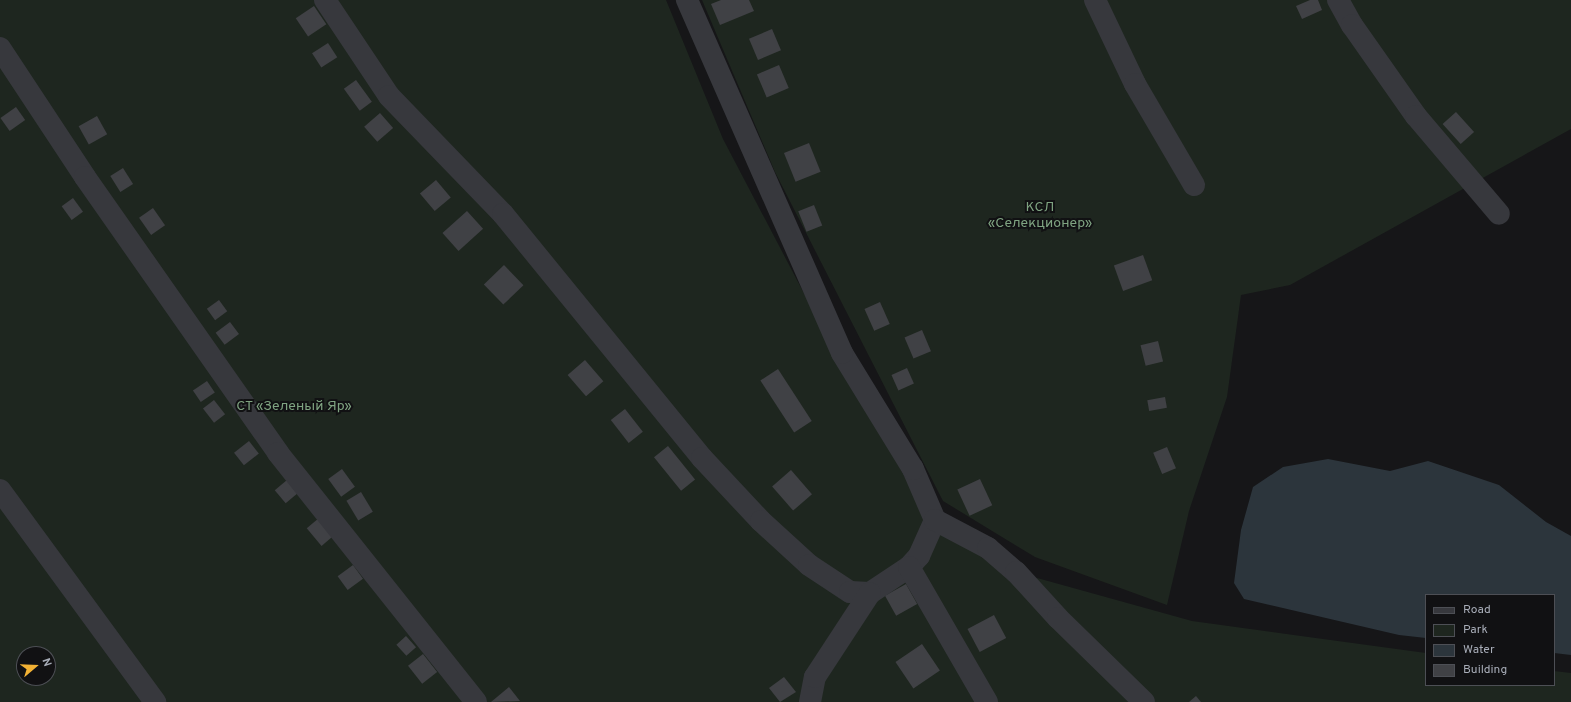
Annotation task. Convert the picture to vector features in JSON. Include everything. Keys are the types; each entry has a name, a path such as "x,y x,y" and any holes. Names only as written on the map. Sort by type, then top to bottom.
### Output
{"street":[{"path":"325,0 389,96 503,214 702,458 745,504 809,566 850,592 870,593"},
{"path":"687,0 842,353 912,469 935,520 988,548 1016,572 1058,618 1144,702"},
{"path":"1095,0 1135,84 1194,184"},
{"path":"1338,0 1352,25 1416,116 1499,214"},
{"path":"0,48 85,177 278,453 476,702"},
{"path":"0,490 155,702"},
{"path":"810,702 815,678 870,593 909,567 931,535 935,520"},
{"path":"909,567 987,702"}],"green space":[{"name":"СТ «Зеленый Яр»","path":"0,0 666,0 723,139 819,322 925,513 1030,576 1192,621 1425,653 1425,686 1555,686 1555,671 1571,673 1571,702 0,702"},
{"name":"КСЛ «Селекционер»","path":"702,0 1571,0 1571,129 1290,285 1241,295 1227,397 1189,511 1167,605 1035,557 943,501 775,172"}],"water":[{"path":"1328,459 1390,471 1428,461 1499,485 1546,522 1571,536 1571,655 1555,653 1555,594 1425,594 1425,638 1399,635 1244,599 1234,583 1241,530 1253,487 1283,467"}],"building":[{"path":"721,0 749,0 754,11 720,25 711,4"},
{"path":"1310,0 1318,0 1322,10 1302,19 1296,6"},
{"path":"314,6 326,24 308,37 296,18"},
{"path":"772,29 781,50 758,60 749,39"},
{"path":"328,43 337,57 321,68 312,53"},
{"path":"779,65 789,88 767,97 757,74"},
{"path":"356,80 372,102 360,111 344,89"},
{"path":"16,107 25,120 10,131 0,118"},
{"path":"1456,112 1474,132 1461,144 1443,124"},
{"path":"380,113 393,128 377,142 364,127"},
{"path":"97,116 107,134 89,145 79,126"},
{"path":"809,143 821,172 796,182 784,153"},
{"path":"123,168 133,184 120,192 110,176"},
{"path":"436,180 451,198 435,211 420,193"},
{"path":"73,198 83,212 72,220 62,206"},
{"path":"814,205 822,225 806,232 798,211"},
{"path":"153,208 165,225 151,235 139,218"},
{"path":"467,211 483,229 459,251 442,233"},
{"path":"1143,255 1152,280 1123,291 1114,266"},
{"path":"504,265 523,285 503,305 484,284"},
{"path":"219,300 227,311 215,320 207,309"},
{"path":"880,302 890,324 874,331 864,309"},
{"path":"230,322 239,334 225,345 216,333"},
{"path":"922,330 931,351 913,359 905,337"},
{"path":"1158,341 1163,361 1146,366 1141,345"},
{"path":"585,360 603,381 586,396 568,375"},
{"path":"907,368 914,384 898,390 891,375"},
{"path":"778,369 812,421 794,432 760,380"},
{"path":"207,381 215,393 201,402 193,391"},
{"path":"1165,397 1167,408 1149,411 1147,400"},
{"path":"214,400 225,414 214,423 203,409"},
{"path":"625,409 643,432 629,443 611,420"},
{"path":"249,441 259,454 244,465 234,453"},
{"path":"668,446 695,479 681,491 654,457"},
{"path":"1167,447 1176,468 1162,474 1153,453"},
{"path":"342,469 355,487 341,497 328,479"},
{"path":"791,470 812,494 793,511 772,486"},
{"path":"980,479 992,505 970,516 957,490"},
{"path":"287,480 298,493 286,503 275,490"},
{"path":"361,492 373,512 358,520 346,501"},
{"path":"319,518 334,536 322,546 307,528"},
{"path":"353,565 363,579 348,590 338,576"},
{"path":"906,584 917,604 896,616 885,596"},
{"path":"994,615 1006,638 980,652 968,629"},
{"path":"406,636 416,647 406,656 396,645"},
{"path":"922,644 940,671 913,688 895,662"},
{"path":"423,654 437,672 422,684 408,666"},
{"path":"784,677 796,692 780,702 769,688"},
{"path":"509,687 520,701 491,702"},
{"path":"1196,696 1201,702 1189,702"}]}
